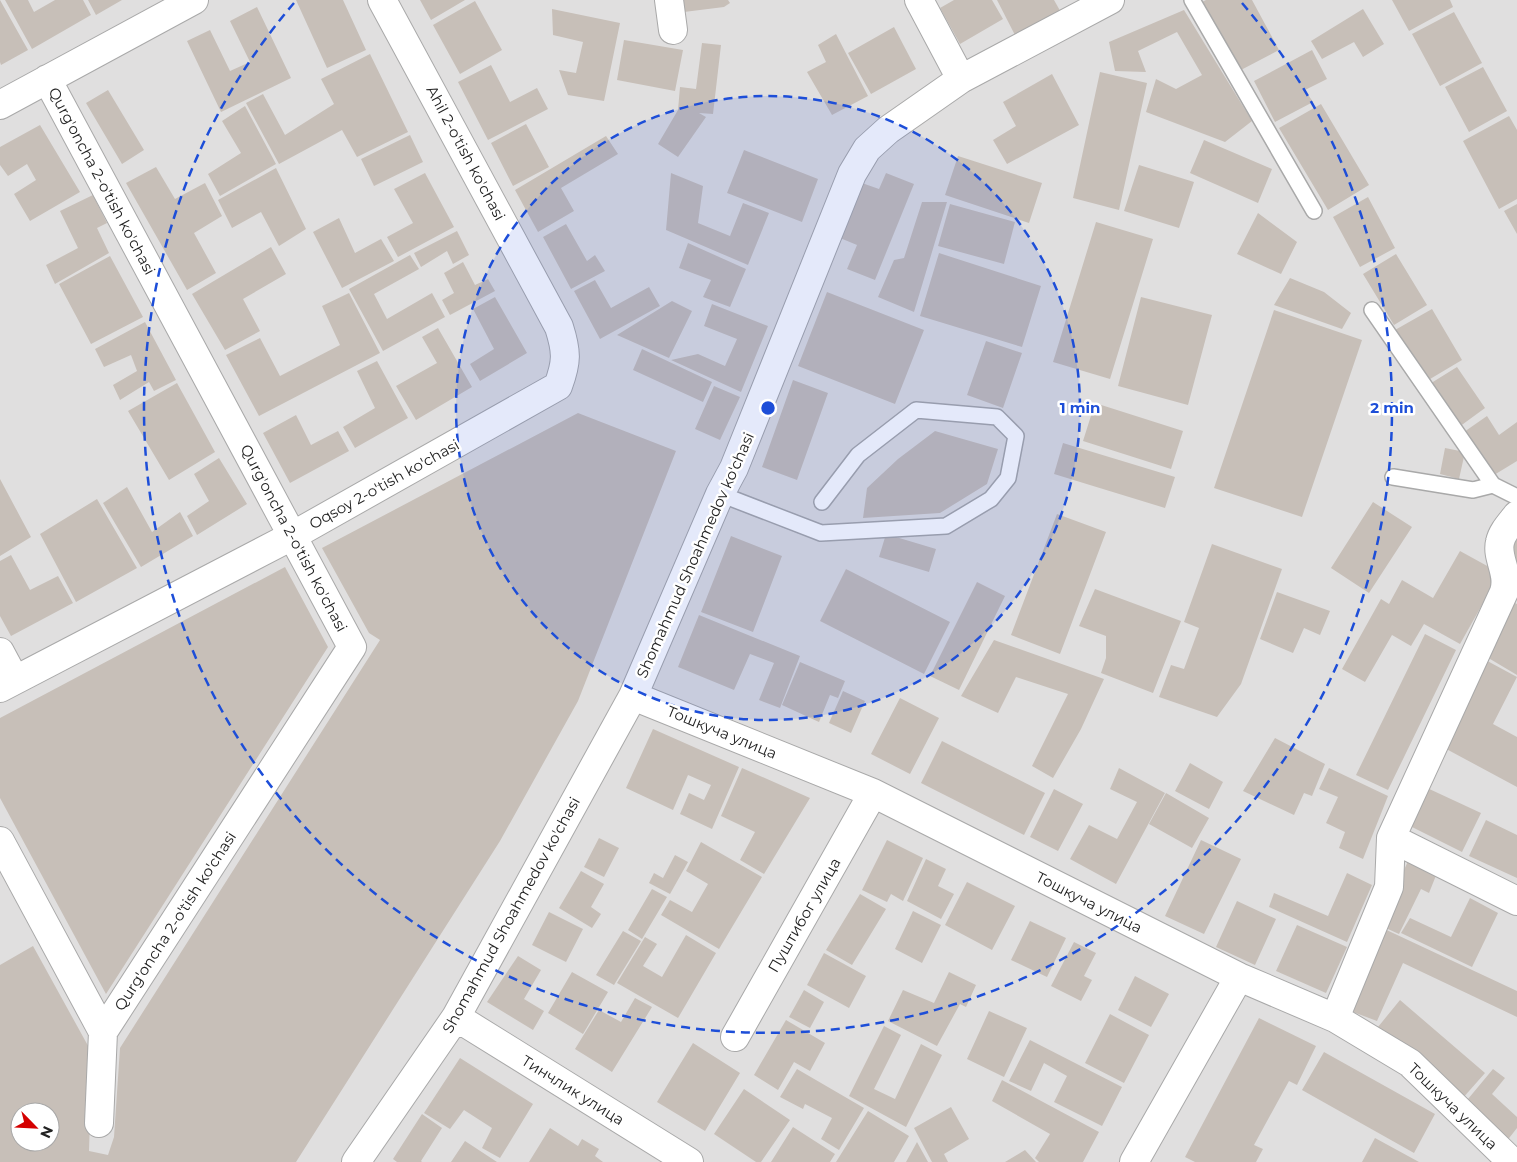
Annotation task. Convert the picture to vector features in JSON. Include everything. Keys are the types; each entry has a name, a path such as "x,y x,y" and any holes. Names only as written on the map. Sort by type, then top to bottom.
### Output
{"street":[{"path":"0,105 194,0"},
{"name":"Ahil 2-o'tish ko'chasi","path":"382,0 549,306"},
{"path":"670,0 673,30"},
{"path":"919,0 962,79"},
{"name":"Shomahmud Shoahmedov ko'chasi","path":"356,1162 456,1017 633,696 720,494 734,468 852,174 867,149 888,130 962,79 1110,0"},
{"name":"Qurg'oncha 2-o'tish ko'chasi","path":"47,79 352,647 103,1032"},
{"name":"Oqsoy 2-o'tish ko'chasi","path":"8,684 292,536 558,386 565,366 566,348 549,306"},
{"path":"1335,1018 1389,887 1391,838 1504,592 1506,576 1499,546 1500,540 1517,515"},
{"path":"0,652 8,684"},
{"name":"Тошкуча улица","path":"633,696 873,793 1239,977 1335,1018 1410,1063 1512,1162"},
{"name":"Пуштибог улица","path":"735,1037 873,793"},
{"path":"1391,838 1517,901"},
{"path":"0,841 103,1032 99,1123"},
{"path":"1143,1159 1239,977"},
{"name":"Тинчлик улица","path":"456,1017 673,1158"}],"lane":[{"path":"1192,0 1314,211"},
{"path":"1372,310 1493,485 1517,497"},
{"path":"720,494 821,534 946,526 991,499 1008,478 1016,436 996,417 916,410 858,455 822,502"},
{"path":"1393,477 1473,490 1493,485"}],"shaded area":[{"path":"0,0 1517,0 1517,1162 0,1162"}],"building":[{"path":"0,0 28,50 1,65 0,62"},
{"path":"5,0 28,0 34,12 55,0 83,0 91,15 32,49"},
{"path":"88,0 122,0 96,15"},
{"path":"296,0 343,0 366,50 327,68"},
{"path":"420,0 465,0 431,20"},
{"path":"675,0 728,0 730,3 724,7 676,13"},
{"path":"954,0 992,0 1003,19 960,44 940,8"},
{"path":"997,0 1054,0 1063,16 1017,39"},
{"path":"1206,0 1252,0 1279,50 1239,71 1202,2"},
{"path":"1392,0 1450,0 1453,7 1409,31"},
{"path":"475,1 502,50 460,74 433,25"},
{"path":"257,7 291,78 221,112 187,41 210,30 230,71 250,62 230,21"},
{"path":"552,9 620,23 604,101 568,95 559,70 576,73 583,42 553,35"},
{"path":"1363,9 1384,44 1363,57 1354,42 1322,59 1311,41"},
{"path":"1184,10 1252,121 1225,142 1146,112 1156,79 1176,89 1202,75 1177,32 1138,51 1146,72 1115,71 1109,42"},
{"path":"1454,12 1482,63 1440,86 1412,34"},
{"path":"894,27 916,69 871,94 848,53"},
{"path":"836,34 868,96 832,115 807,72 826,62 818,45"},
{"path":"624,40 683,50 675,91 617,80"},
{"path":"702,43 721,45 713,114 699,113 706,117 678,157 658,144 678,110 680,87 696,89"},
{"path":"1312,50 1327,79 1305,90 1313,102 1275,122 1254,81"},
{"path":"370,54 408,132 357,157 342,130 279,164 246,103 263,94 285,135 334,104 321,79"},
{"path":"491,65 510,102 537,88 548,109 488,140 458,82"},
{"path":"1483,67 1507,111 1469,132 1445,87"},
{"path":"1100,72 1147,83 1119,210 1073,198"},
{"path":"1052,74 1079,125 1007,164 993,140 1016,126 1003,102"},
{"path":"108,90 144,150 122,164 86,103"},
{"path":"1321,104 1369,185 1328,210 1279,128"},
{"path":"245,106 276,164 220,196 208,174 241,153 222,121"},
{"path":"1509,116 1517,130 1517,199 1499,209 1463,141"},
{"path":"526,124 549,167 513,186 491,143"},
{"path":"40,125 80,192 30,221 14,194 36,180 27,164 8,176 0,165 0,147"},
{"path":"410,135 423,162 374,186 361,159"},
{"path":"606,136 618,154 561,188 574,211 538,232 515,190"},
{"path":"1204,140 1272,169 1258,203 1190,173"},
{"path":"744,150 818,179 802,222 727,193"},
{"path":"958,156 1042,183 1029,223 945,195"},
{"path":"1139,165 1194,182 1179,228 1124,211"},
{"path":"156,167 175,199 205,183 222,216 194,233 216,273 187,290 126,183"},
{"path":"276,168 306,229 279,246 261,212 232,228 218,200"},
{"path":"425,173 454,227 398,257 387,237 413,223 394,189"},
{"path":"671,173 703,186 698,223 730,236 743,203 769,213 748,265 666,230"},
{"path":"886,173 914,184 875,280 847,269 857,245 840,238 862,183 879,189"},
{"path":"93,195 107,223 97,228 109,253 55,284 46,265 78,248 60,211"},
{"path":"1368,197 1395,248 1360,267 1333,217"},
{"path":"922,202 947,202 914,312 878,297 894,260 904,258"},
{"path":"950,204 1015,222 1004,264 938,246"},
{"path":"1517,204 1517,234 1504,211"},
{"path":"1258,213 1297,242 1281,274 1237,254"},
{"path":"339,218 355,253 381,239 394,261 342,288 313,232"},
{"path":"1096,222 1153,239 1110,379 1053,362"},
{"path":"566,224 587,261 595,255 605,271 571,289 543,237"},
{"path":"457,231 469,255 453,264 447,251 421,267 414,253"},
{"path":"688,243 746,269 730,307 703,297 711,280 679,268"},
{"path":"271,247 286,274 243,299 260,331 225,350 192,294"},
{"path":"939,253 1041,286 1022,347 920,316"},
{"path":"1396,254 1427,305 1394,325 1363,274"},
{"path":"410,255 419,269 374,294 387,319 432,293 445,317 383,351 349,289"},
{"path":"110,256 143,317 91,344 59,284"},
{"path":"463,262 475,285 488,279 495,291 450,315 442,300 454,293 444,273"},
{"path":"1290,278 1324,292 1351,313 1342,329 1274,305"},
{"path":"595,280 611,308 649,287 660,306 600,339 574,291"},
{"path":"827,292 924,330 895,404 798,366"},
{"path":"349,293 380,353 259,416 226,355 260,338 280,376 340,345 322,306"},
{"path":"495,297 527,353 480,381 470,364 494,349 473,309"},
{"path":"1141,297 1212,315 1188,405 1118,386"},
{"path":"672,301 692,311 669,358 617,335"},
{"path":"712,304 768,326 741,392 671,360 698,354 725,366 737,339 704,326"},
{"path":"1432,309 1462,360 1425,382 1395,330"},
{"path":"1274,310 1362,340 1302,517 1214,488"},
{"path":"145,322 176,380 154,391 149,382 120,400 113,385 137,371 131,355 104,367 95,349"},
{"path":"438,328 472,387 416,420 396,386 437,363 422,337"},
{"path":"986,341 1022,353 1003,408 967,395"},
{"path":"642,349 712,382 703,402 633,370"},
{"path":"377,361 408,418 355,448 343,427 375,408 357,371"},
{"path":"1457,367 1485,408 1459,427 1428,385"},
{"path":"793,380 828,393 797,480 762,467"},
{"path":"177,383 215,452 169,480 128,411"},
{"path":"714,386 740,397 720,440 695,429"},
{"path":"1095,403 1183,431 1171,469 1083,441"},
{"path":"578,413 676,451 578,701 500,841 296,1162 0,1162 0,965 33,946 92,1053 89,1151 108,1155 114,1137 120,1048 380,640 369,633 322,548"},
{"path":"296,415 311,445 338,431 349,451 290,483 263,433"},
{"path":"1487,416 1499,435 1517,422 1517,461 1494,475 1464,432"},
{"path":"935,431 998,449 987,484 940,513 863,518 867,488 898,459"},
{"path":"1063,443 1175,477 1165,508 1054,474"},
{"path":"1445,448 1465,452 1459,479 1440,474"},
{"path":"219,458 247,504 197,535 187,516 209,501 194,474"},
{"path":"0,479 31,537 0,556"},
{"path":"127,487 152,532 180,512 193,536 141,567 103,503"},
{"path":"97,499 137,568 76,602 40,534"},
{"path":"1373,502 1412,527 1369,593 1331,568"},
{"path":"1057,514 1106,532 1060,654 1011,635"},
{"path":"886,534 936,549 929,572 879,557"},
{"path":"731,536 782,556 753,632 701,612"},
{"path":"1517,540 1517,569 1504,547"},
{"path":"1212,544 1282,569 1241,684 1217,717 1159,697 1171,665 1184,669 1199,628 1184,622"},
{"path":"1460,551 1500,573 1460,644 1424,624 1411,646 1392,635 1365,682 1342,669 1381,599 1389,604 1402,580 1433,598"},
{"path":"11,555 30,590 58,576 73,603 11,636 0,616 0,561"},
{"path":"285,567 328,647 106,994 0,798 0,718"},
{"path":"846,569 950,622 924,674 820,621"},
{"path":"977,582 1005,596 959,690 930,676"},
{"path":"1095,589 1181,621 1153,693 1101,673 1106,658 1106,636 1079,626"},
{"path":"1277,592 1330,611 1320,635 1304,628 1293,653 1260,639"},
{"path":"1508,600 1517,604 1517,675 1480,653"},
{"path":"699,615 800,656 780,708 759,700 774,663 750,654 734,690 678,667"},
{"path":"1425,634 1456,650 1388,790 1356,775"},
{"path":"994,640 1104,679 1081,729 1053,778 1032,766 1068,694 1016,677 998,713 961,696"},
{"path":"1480,657 1517,677 1493,724 1517,737 1517,787 1437,744"},
{"path":"800,662 845,681 838,698 830,695 819,722 782,705"},
{"path":"843,691 865,701 851,733 829,723"},
{"path":"900,698 939,718 910,774 871,754"},
{"path":"653,729 739,767 712,829 680,814 689,793 704,800 711,785 688,775 673,810 626,788"},
{"path":"1275,738 1325,764 1312,796 1304,793 1294,815 1243,791"},
{"path":"942,741 1045,793 1024,835 921,783"},
{"path":"1190,763 1223,782 1209,809 1175,791"},
{"path":"742,768 810,798 764,874 740,860 755,832 721,816"},
{"path":"1119,768 1165,793 1116,884 1070,859 1089,825 1117,839 1137,802 1110,789"},
{"path":"1329,768 1388,796 1363,859 1339,848 1345,832 1326,823 1338,797 1319,789"},
{"path":"1425,787 1481,813 1462,852 1408,825"},
{"path":"1054,789 1083,804 1058,851 1030,837"},
{"path":"1166,793 1209,818 1192,848 1149,824"},
{"path":"1486,820 1517,835 1517,878 1469,856"},
{"path":"599,838 619,848 604,877 584,867"},
{"path":"887,840 923,858 903,901 891,894 887,902 862,890"},
{"path":"1201,840 1241,859 1204,934 1165,916"},
{"path":"701,842 762,877 719,949 661,915 670,900 692,912 708,884 686,871"},
{"path":"675,855 688,862 670,894 649,883 654,873 663,878"},
{"path":"926,859 946,869 938,886 954,894 941,919 907,901"},
{"path":"1409,859 1437,873 1429,893 1421,889 1399,934 1379,925"},
{"path":"581,871 604,884 591,907 601,914 592,928 559,908"},
{"path":"1347,873 1372,885 1347,942 1269,907 1274,893 1328,916"},
{"path":"967,882 1015,906 992,950 945,925"},
{"path":"652,889 667,897 642,939 628,930"},
{"path":"860,894 886,909 852,965 826,950"},
{"path":"1470,898 1498,913 1472,967 1401,933 1410,918 1451,937"},
{"path":"1237,901 1276,919 1255,965 1216,947"},
{"path":"913,911 941,925 922,963 895,949"},
{"path":"549,912 583,929 566,962 532,945"},
{"path":"1030,921 1066,938 1047,977 1011,960"},
{"path":"1297,925 1347,947 1326,993 1276,971"},
{"path":"1378,926 1517,991 1517,1017 1403,963 1377,1021 1345,1009"},
{"path":"623,931 641,941 614,985 596,975"},
{"path":"686,935 716,953 678,1018 617,983 645,937 657,944 643,966 662,977"},
{"path":"1074,942 1096,953 1084,976 1092,980 1081,1001 1051,986"},
{"path":"824,953 866,976 849,1008 807,985"},
{"path":"518,956 541,970 524,999 544,1011 533,1030 487,1002"},
{"path":"572,972 608,992 583,1034 548,1013"},
{"path":"949,972 976,985 966,1007 960,1004 937,1046 888,1021 903,990 934,1003"},
{"path":"1135,976 1169,994 1151,1027 1118,1010"},
{"path":"804,990 824,1002 810,1028 789,1017"},
{"path":"635,998 652,1007 612,1072 575,1049 599,1010 621,1022"},
{"path":"1400,1000 1485,1073 1462,1099 1378,1027"},
{"path":"989,1011 1027,1028 1004,1077 967,1059"},
{"path":"1110,1014 1149,1035 1124,1083 1085,1063"},
{"path":"1259,1018 1316,1046 1297,1085 1289,1081 1254,1145 1263,1149 1256,1162 1195,1162 1185,1157"},
{"path":"786,1020 825,1043 810,1071 794,1062 778,1090 754,1075"},
{"path":"884,1026 901,1035 874,1089 895,1099 921,1044 942,1055 906,1127 849,1096"},
{"path":"1030,1040 1122,1087 1102,1126 1054,1102 1067,1076 1044,1063 1031,1091 1009,1081"},
{"path":"693,1043 740,1073 705,1131 657,1102"},
{"path":"1324,1052 1435,1114 1414,1153 1302,1090"},
{"path":"460,1058 533,1104 500,1158 482,1148 492,1128 464,1110 450,1129 424,1113"},
{"path":"797,1069 864,1108 839,1150 821,1139 832,1118 805,1104 803,1109 780,1097"},
{"path":"1493,1069 1505,1078 1492,1094 1517,1117 1517,1128 1506,1142 1463,1105"},
{"path":"1002,1080 1099,1132 1083,1162 1039,1162 1035,1158 1050,1134 992,1101"},
{"path":"744,1089 790,1120 761,1162 756,1162 714,1134"},
{"path":"951,1107 969,1139 944,1154 948,1162 932,1162 914,1128"},
{"path":"868,1111 909,1136 894,1162 836,1162"},
{"path":"422,1114 442,1128 422,1162 397,1162 393,1159"},
{"path":"793,1127 835,1154 830,1162 771,1162"},
{"path":"550,1128 578,1146 582,1139 599,1149 595,1156 603,1162 529,1162"},
{"path":"1375,1138 1419,1162 1362,1162"},
{"path":"465,1141 497,1162 451,1162"},
{"path":"917,1142 928,1162 906,1162"},
{"path":"1025,1150 1036,1162 1005,1162"}]}
